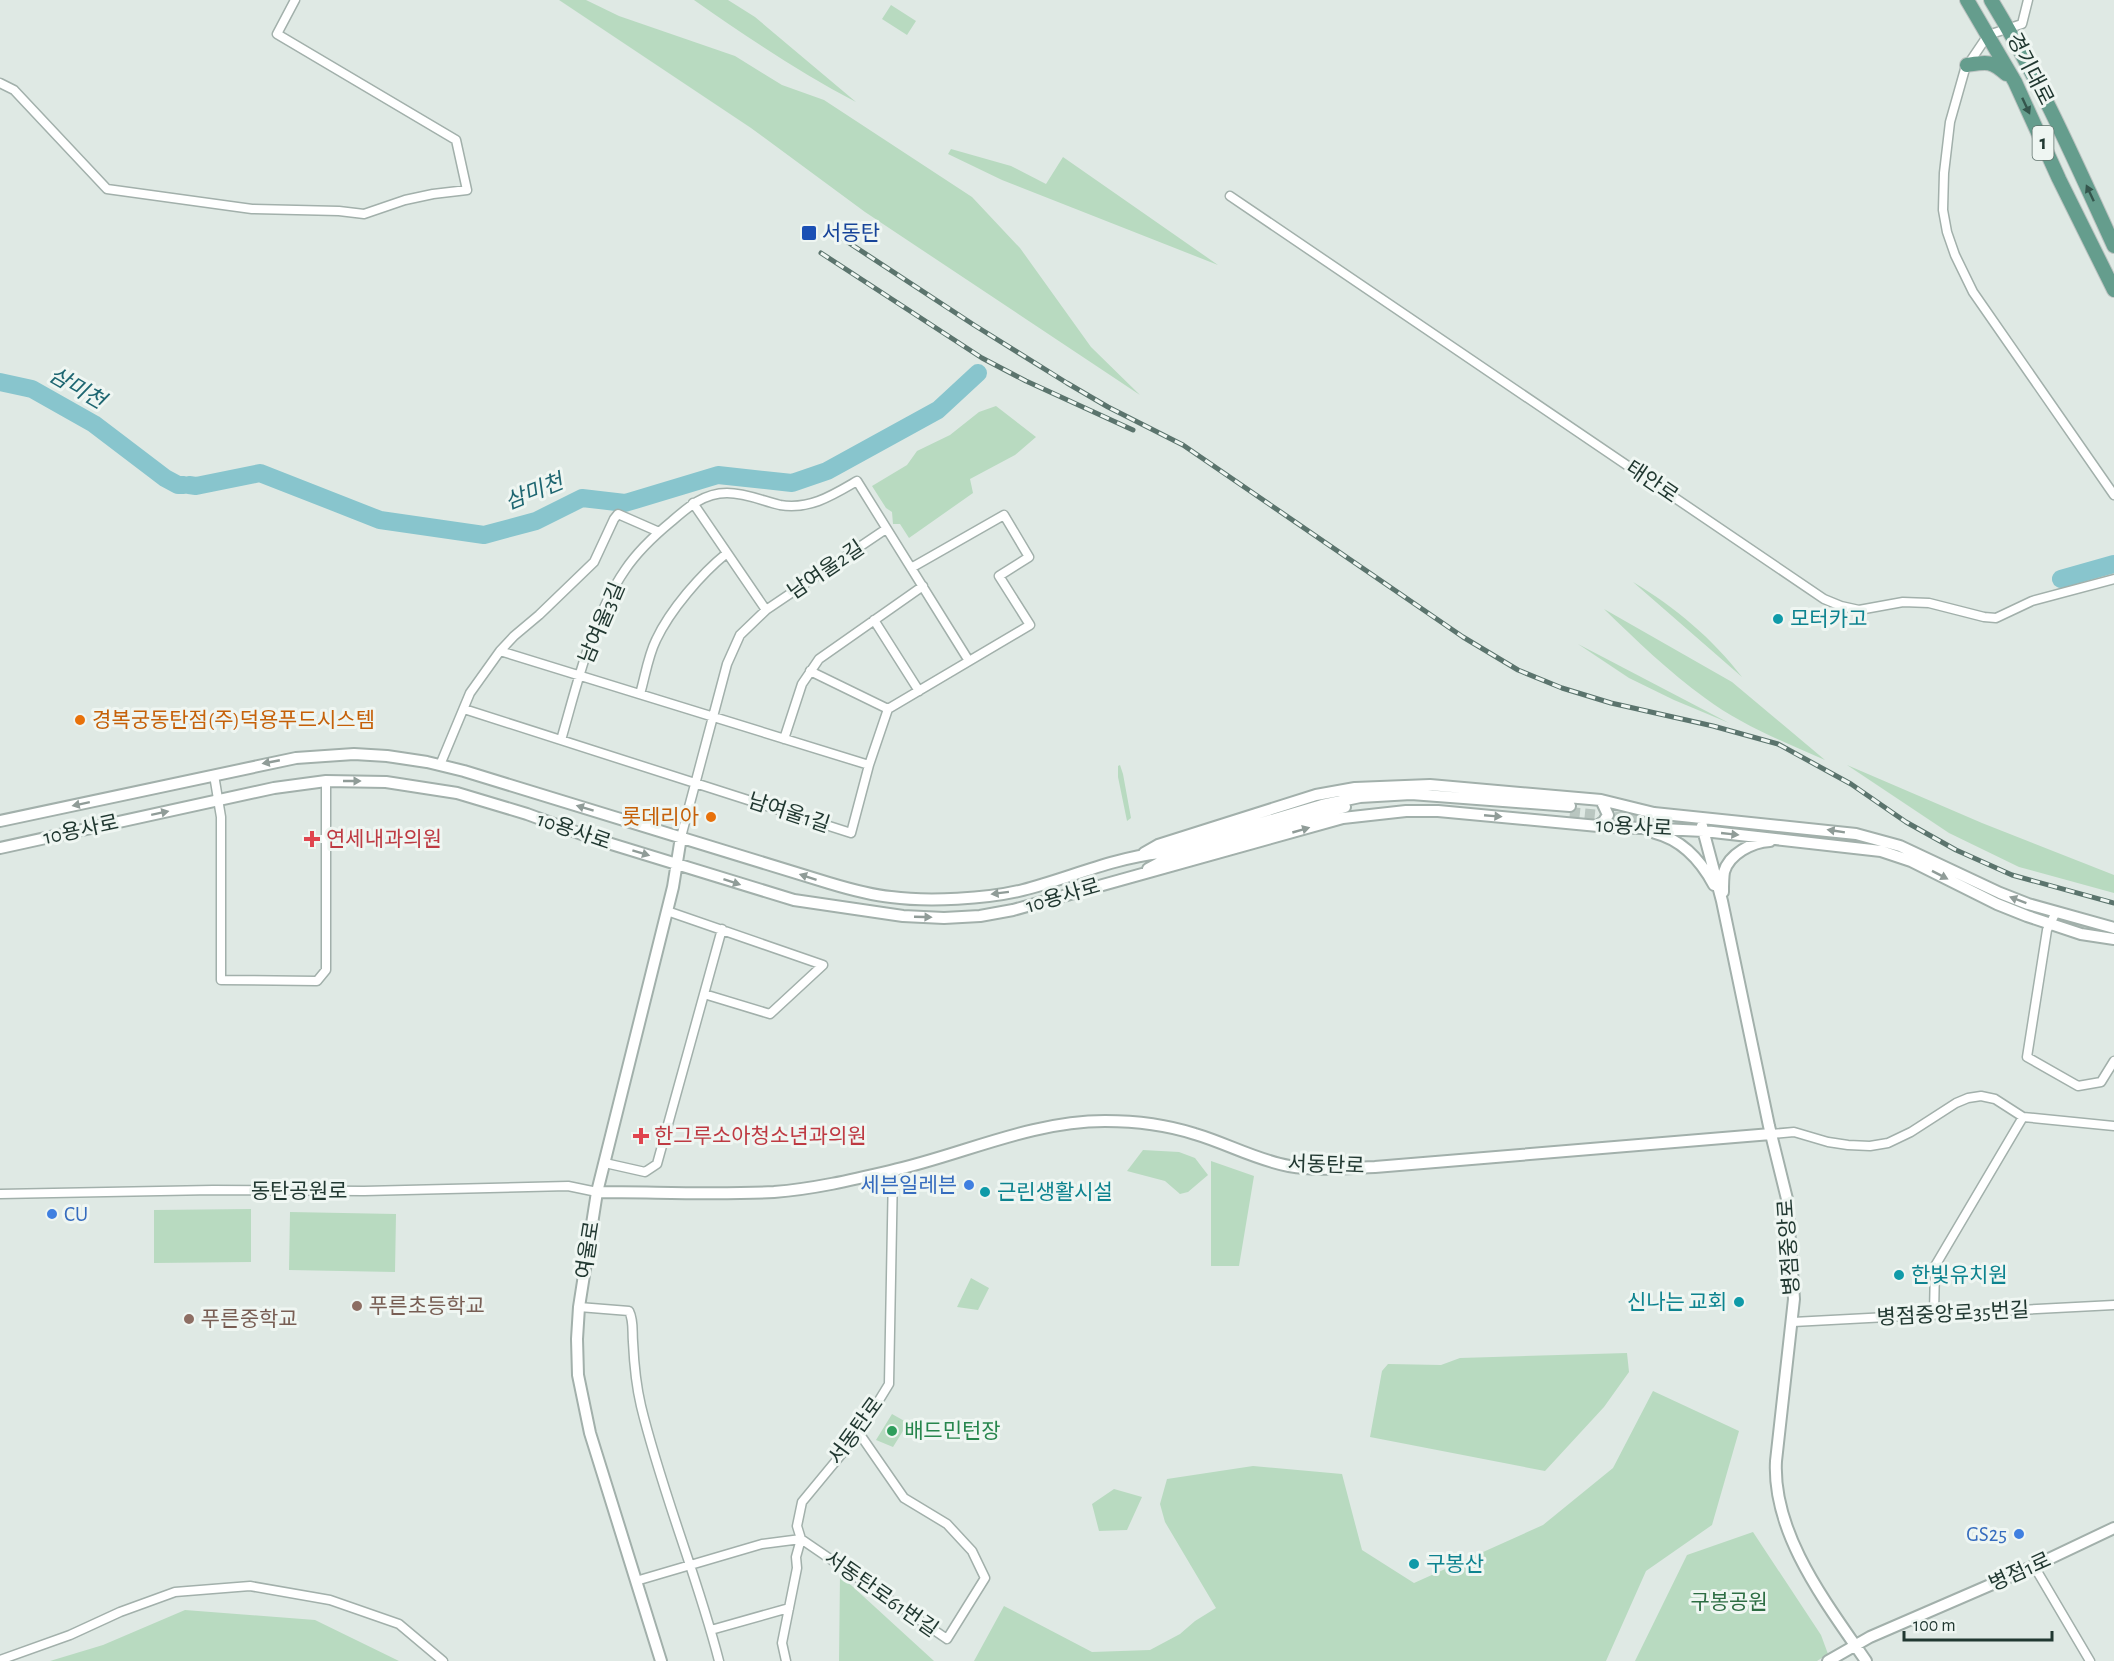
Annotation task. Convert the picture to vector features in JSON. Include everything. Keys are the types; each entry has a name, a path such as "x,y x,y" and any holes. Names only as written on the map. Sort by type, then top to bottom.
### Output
{"main road":[{"name":"경기대로","path":"1967,0 2015,82 2059,179 2114,290"},
{"name":"경기대로","path":"1991,0 2055,117 2114,246"},
{"path":"1967,65 1987,62 1995,64 2015,82"}],"street":[{"path":"0,83 14,90 107,189 252,210 364,214 405,200 467,190 456,140 277,34 295,0"},
{"path":"2028,0 2022,24 1988,35 1967,65 1950,122 1944,173 1943,210 1954,255 1973,292 2114,495"},
{"name":"태안로","path":"1230,196 1824,598 1840,606 1859,610 1903,602 1929,603 1983,617 1996,618 2032,601 2114,579"},
{"name":"남여울3길","path":"561,740 579,676 602,614 625,570 659,532 693,503 709,495 727,493 780,505 813,504 857,481 886,529"},
{"name":"남여울2길","path":"693,503 766,610"},
{"path":"440,765 470,693 500,651 514,636 594,562 618,514 659,532"},
{"path":"810,671 888,709 1030,625 999,576 1029,557 1004,515 911,568"},
{"path":"886,529 969,661"},
{"name":"남여울2길","path":"681,837 733,648 740,635 766,610 886,529"},
{"path":"727,553 709,567 683,598 656,640 640,694 869,765"},
{"path":"784,739 802,684 819,658 923,586"},
{"path":"874,620 919,691"},
{"name":"남여울3길","path":"500,651 640,694"},
{"path":"464,709 695,783"},
{"name":"남여울1길","path":"695,783 851,833 869,765 888,709"},
{"name":"10용사로","path":"0,821 278,761 322,755 387,756 440,765 828,883 888,897 909,899 961,897 1022,890 1138,855 1158,845 1316,795 1355,788 1430,785 1601,800 1654,813 1827,830 1888,842 2000,893 2114,928"},
{"path":"214,775 221,817 221,980 318,981 326,970 326,781"},
{"name":"10용사로","path":"0,848 274,788 326,781 386,782 457,793 527,814 595,839 794,900 903,916 944,918 980,916 1013,910 1343,818 1374,813 1438,811 1598,826 1704,831 1881,851 1911,861 1997,904 2081,934 2114,939"},
{"name":"10용사로","path":"1138,855 1160,853 1322,805 1360,797 1434,794 1570,809 1410,800 1358,804 1163,861 1143,872"},
{"path":"1598,826 1608,815 1601,800"},
{"name":"병점중앙로","path":"1700,817 1722,901 1787,1199 1794,1299 1776,1461 1776,1489 1782,1515 1803,1563 1866,1661"},
{"path":"1632,828 1665,836 1683,847 1703,866 1722,901"},
{"name":"여울로","path":"661,1661 603,1480 583,1406 578,1375 579,1307 597,1192 667,911 681,837"},
{"path":"1722,901 1725,872 1735,856 1751,845 1766,841 1796,841"},
{"path":"667,911 823,965 770,1014 704,994"},
{"path":"2056,912 2047,930 2026,1057 2078,1086 2101,1082 2114,1061"},
{"path":"605,1163 645,1172 657,1164 722,929"},
{"path":"1771,1134 1794,1132 1848,1145 1870,1146 1888,1143 1911,1132 1956,1103 1981,1096 1995,1099 2023,1117 2114,1126"},
{"path":"1934,1315 1935,1266 2023,1117"},
{"name":"서동탄로","path":"597,1192 775,1192 817,1187 893,1171 1027,1131 1106,1121 1143,1124 1194,1133 1269,1161 1310,1168 1375,1167 1771,1134"},
{"name":"서동탄로","path":"786,1661 782,1643 801,1539 797,1526 801,1502 859,1433 890,1384 893,1171"},
{"name":"동탄공원로","path":"0,1194 213,1190 364,1191 568,1186 597,1192"},
{"name":"병점중앙로35번길","path":"1793,1322 2114,1305"},
{"path":"579,1307 629,1311 633,1319 635,1365 640,1403 656,1462 719,1661"},
{"name":"서동탄로61번길","path":"801,1539 947,1639 985,1578 972,1551 947,1524 904,1498 859,1433"},
{"name":"병점1로","path":"1828,1661 1870,1637 2034,1566 2114,1528"},
{"path":"636,1581 762,1544 801,1539"},
{"path":"2034,1566 2090,1661"},
{"path":"0,1660 70,1635 120,1612 175,1592 250,1586 330,1600 399,1624 443,1661"},
{"path":"711,1630 789,1608"}],"green space":[{"path":"559,0 586,0 619,16 735,56 782,85 824,100 972,197 1020,248 1091,347 1140,395 865,212 751,128"},
{"path":"694,0 728,0 755,17 856,102 774,54"},
{"path":"891,5 916,21 907,35 882,19"},
{"path":"951,149 1011,166 1046,184 1063,157 1218,265 1002,180 948,154"},
{"path":"996,406 1036,437 1015,455 970,479 973,493 909,538 900,524 893,524 892,512 886,508 872,486 907,465 917,451 950,435 979,412"},
{"path":"1633,582 1664,602 1692,625 1719,650 1742,677"},
{"path":"1604,609 1732,682 1825,760 1763,732 1719,708 1666,667"},
{"path":"1578,644 1729,723 1629,678"},
{"path":"1120,765 1131,818 1127,821 1118,777 1118,766"},
{"path":"1847,765 1982,823 2114,875 2114,893 2019,867 1949,833"},
{"path":"1143,1150 1179,1152 1195,1158 1208,1175 1188,1192 1180,1194 1165,1181 1127,1171"},
{"path":"1211,1161 1254,1176 1239,1266 1211,1266"},
{"path":"251,1209 251,1262 154,1263 154,1210"},
{"path":"290,1212 396,1214 395,1272 289,1270"},
{"path":"971,1278 989,1288 978,1310 957,1307"},
{"path":"1627,1353 1629,1372 1604,1407 1545,1471 1370,1437 1382,1371 1388,1364 1441,1365 1460,1358"},
{"path":"1653,1391 1739,1431 1712,1525 1646,1571 1606,1661 974,1661 1004,1606 1092,1652 1150,1650 1180,1634 1216,1608 1165,1522 1160,1504 1167,1479 1253,1466 1342,1474 1362,1550 1414,1583 1543,1525 1613,1468"},
{"name":"배드민턴장","path":"892,1414 908,1423 893,1447 876,1440"},
{"path":"1114,1489 1142,1497 1127,1530 1099,1531 1092,1504"},
{"name":"구봉공원","path":"1753,1532 1821,1635 1828,1654 1817,1661 1635,1661 1687,1555"},
{"path":"840,1575 934,1661 839,1661"},
{"path":"185,1610 315,1620 399,1661 50,1661 103,1645"}],"waterway":[{"name":"삼미천","path":"189,485 196,486 260,473 380,520 484,535 536,521 582,498 625,503 718,475 792,483 827,471 938,410 978,373"},
{"name":"삼미천","path":"0,382 32,389 94,424 165,478 178,485 184,485"},
{"name":"삼미천","path":"2061,579 2114,564"}],"tunnel":[{"path":"1570,812 1805,836 1885,848"},
{"path":"2018,905 2034,912 2114,935"}],"railway":[{"path":"837,235 1067,383 1108,407 1183,445 1463,637 1518,670 1562,688 1611,703 1713,726 1778,744 1851,784 1906,822 1956,850 2012,875 2114,903"},
{"path":"821,253 982,358 1026,381 1133,430"}],"place":[{"name":"서동탄","path":"809,233"},
{"name":"모터카고","path":"1778,619"},
{"name":"경복궁동탄점(주)덕용푸드시스템","path":"80,720"},
{"name":"롯데리아","path":"711,817"},
{"name":"연세내과의원","path":"312,839"},
{"name":"한그루소아청소년과의원","path":"641,1136"},
{"name":"세븐일레븐","path":"969,1185"},
{"name":"근린생활시설","path":"985,1192"},
{"name":"CU","path":"52,1214"},
{"name":"한빛유치원","path":"1899,1275"},
{"name":"신나는 교회","path":"1739,1302"},
{"name":"푸른초등학교","path":"357,1306"},
{"name":"푸른중학교","path":"189,1319"},
{"name":"배드민턴장","path":"892,1431"},
{"name":"GS25","path":"2019,1534"},
{"name":"구봉산","path":"1414,1564"}]}
